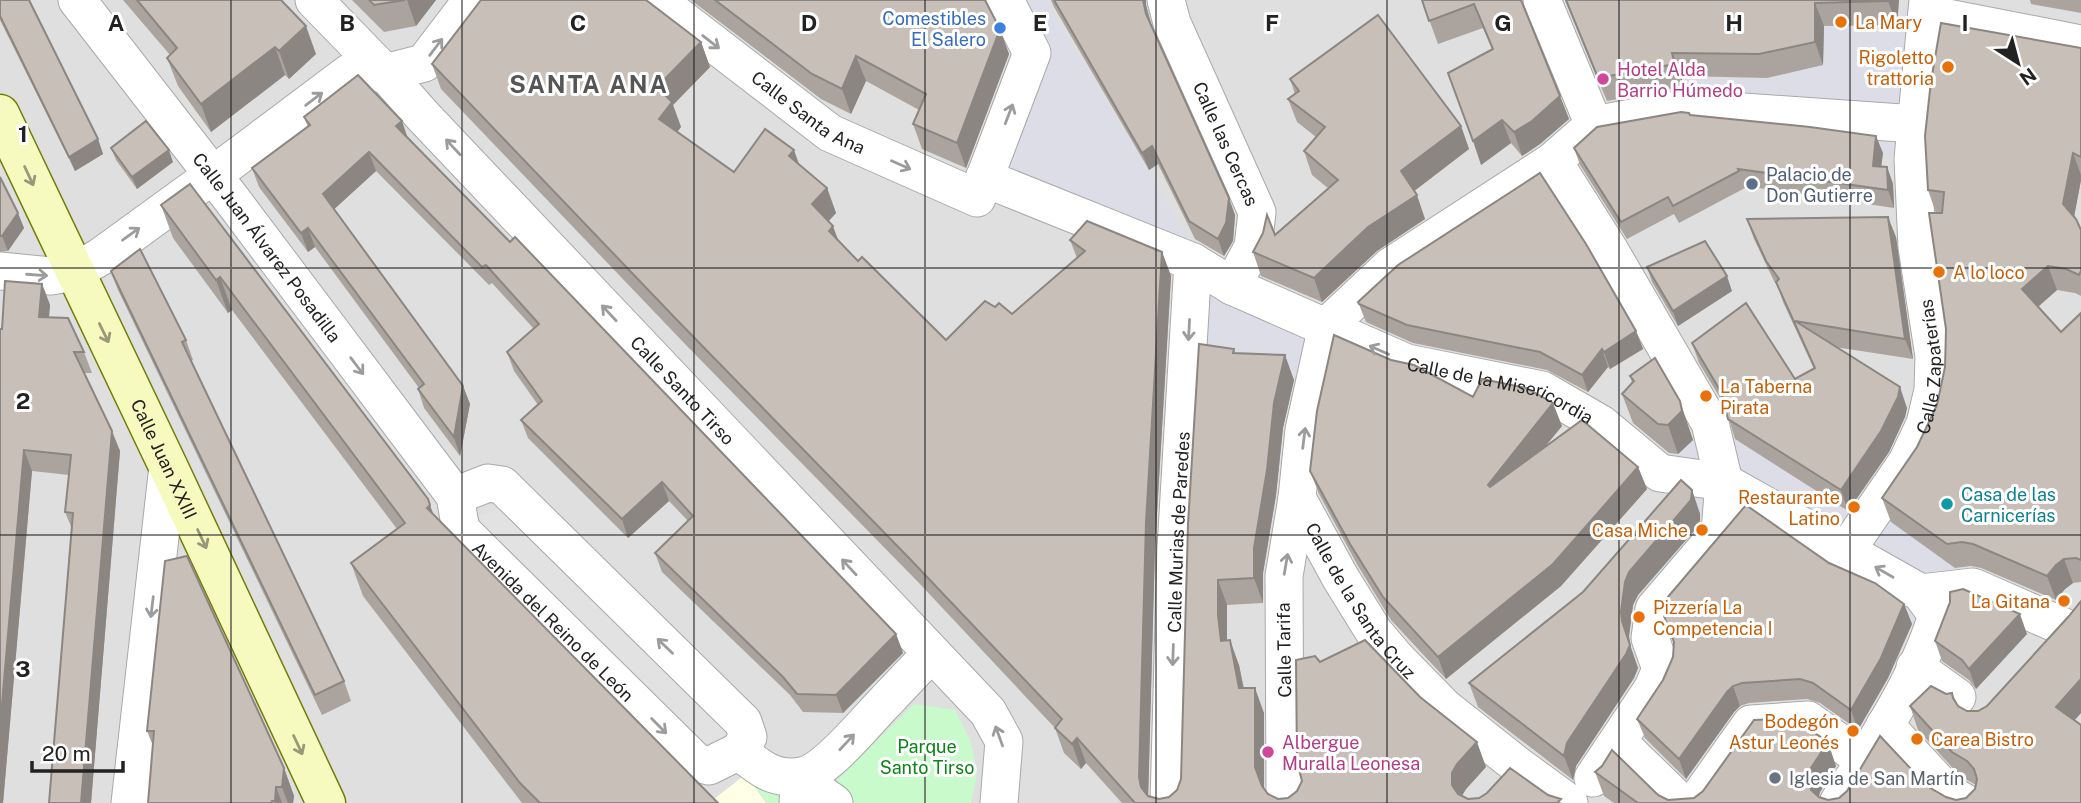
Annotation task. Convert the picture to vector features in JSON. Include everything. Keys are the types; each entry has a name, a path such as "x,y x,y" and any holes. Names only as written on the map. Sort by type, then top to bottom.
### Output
{"street":[{"name":"Calle Juan Álvarez Posadilla","path":"77,0 455,496"},
{"name":"Calle Santo Tirso","path":"314,0 988,712 1003,741 999,803"},
{"path":"0,271 51,275 74,272 100,257 349,73 385,73 424,63 472,0"},
{"name":"Calle Santa Ana","path":"657,0 830,134 1194,262"},
{"path":"981,188 1032,53 1005,0"},
{"name":"Calle las Cercas","path":"1166,0 1172,23 1257,212 1253,247 1232,286"},
{"path":"1542,0 1594,125"},
{"path":"1960,12 2081,44"},
{"name":"Calle Zapaterías","path":"1846,551 1907,462 1925,424 1933,390 1934,356 1917,247 1915,141 1960,12"},
{"path":"1297,498 1304,430 1326,326 1391,266 1553,161 1594,125 1688,92 1915,141"},
{"name":"Calle Juan XXIII","path":"0,114 168,466 323,801"},
{"path":"1553,161 1610,251 1710,423 1724,482 1720,531 1654,609 1650,638 1661,669 1653,688 1618,742 1581,791"},
{"name":"Calle de la Misericordia","path":"1194,262 1232,286 1407,363 1542,390 1601,424 1670,484 1724,482"},
{"name":"Calle Murias de Paredes","path":"1169,803 1176,548 1194,262"},
{"path":"130,803 168,466"},
{"path":"1724,482 1920,593 1937,615 1923,652 1885,725 1838,803"},
{"path":"455,496 488,483 502,485 743,722 748,737 739,751 766,772 803,776 816,770 835,754 931,653"},
{"name":"Avenida del Reino de León","path":"455,496 461,530 697,763 709,766 739,751"},
{"name":"Calle de la Santa Cruz","path":"1297,498 1374,632 1396,658 1457,696 1517,765 1581,791"},
{"name":"Calle Tarifa","path":"1290,803 1285,791 1284,576 1297,498"},
{"path":"1920,593 1973,587 2071,614 2035,656"},
{"path":"1923,652 1976,706"},
{"path":"1695,803 1751,723 1808,720 1864,760"},
{"path":"1885,725 1951,799"},
{"path":"1618,742 1662,796"},
{"path":"1490,794 1517,765"},
{"path":"801,803 798,800 817,791 834,803"}],"shaded area":[{"path":"0,0 2081,0 2081,803 0,803"},
{"path":"1027,0 1048,0 1192,244 1004,168 1051,50"},
{"path":"1918,0 1956,0 1931,163 1816,144 1680,97 1684,78 1767,78 1823,65 1824,26 1900,25 1902,9"},
{"path":"1209,289 1308,332 1297,380 1259,378 1199,368"},
{"path":"1706,427 1729,435 1858,517 1882,516 1976,581 1938,643 1882,603 1716,527 1678,494 1666,466"},
{"path":"506,506 735,735 695,747 467,521"},
{"path":"746,774 766,803 709,803"}],"green space":[{"name":"Parque Santo Tirso","path":"914,704 955,710 971,742 977,774 971,803 790,803 833,784"},
{"path":"746,774 790,803 767,803"}],"building":[{"path":"0,0 29,0 98,139 69,157 0,16"},
{"path":"137,0 281,0 306,26 279,51 275,47 201,104 167,58 177,48"},
{"path":"369,0 405,0 374,5"},
{"path":"481,0 646,0 701,42 657,87 672,102 659,119 734,172 765,129 794,150 789,156 827,188 812,204 833,226 829,231 858,261 862,257 946,340 985,301 995,307 999,303 1012,314 1085,251 1070,240 1087,221 1162,252 1146,522 1139,777 1141,787 1148,796 1159,799 1169,797 1177,790 1181,779 1188,524 1199,344 1234,349 1233,353 1285,355 1274,403 1267,470 1254,548 1254,578 1218,580 1221,641 1230,640 1239,688 1255,688 1255,767 1268,794 1278,799 1288,798 1297,791 1302,781 1297,762 1296,660 1315,656 1320,662 1365,640 1420,697 1477,742 1452,773 1452,785 1458,794 1468,799 1479,798 1510,768 1548,795 1561,799 1557,803 1135,803 1077,738 1072,744 1055,728 1062,719 432,64"},
{"path":"715,0 985,0 1000,29 957,143 913,124 926,94 856,56 842,89 812,74"},
{"path":"1054,0 1143,0 1146,14 1229,198 1226,223 1218,239 1189,221 1152,146 1142,153"},
{"path":"1422,0 1521,0 1560,96 1532,121 1514,132 1502,120 1473,141 1448,73 1493,49 1474,4 1429,21"},
{"path":"1566,0 1888,1 1815,3 1815,42 1759,54 1672,53 1675,64 1598,78"},
{"path":"1378,15 1461,126 1401,171 1417,195 1368,227 1314,278 1253,252 1263,233 1267,215 1275,235 1338,180 1304,151 1325,127 1288,99 1299,91 1290,79"},
{"path":"1941,23 2081,48 2081,157 2073,153 2063,204 2076,219 2081,230 2081,271 2079,275 2066,269 2048,266 2022,289 2061,332 2081,313 2081,560 2064,559 2047,576 1973,544 1947,544 1882,498 1917,447 1937,405 1945,367 1946,329 1929,213 1942,213 1944,192 1928,190 1925,136"},
{"path":"358,75 402,121 396,126 510,242 515,237 896,634 836,695 797,694 783,677 655,553 693,516 662,482 622,519 521,420 542,401 507,352 539,324 486,265 482,267 369,152 323,194 463,386 454,437 418,389 424,384 308,228 301,233 252,168 310,125 304,117"},
{"path":"1681,112 1876,136 1873,166 1887,167 1888,190 1738,169 1739,171 1673,206 1668,197 1621,222 1574,148 1597,127"},
{"path":"146,121 169,150 132,177 111,148"},
{"path":"1540,173 1586,244 1636,331 1604,352 1602,349 1582,375 1540,352 1407,325 1359,304 1358,302 1398,265"},
{"path":"0,177 18,213 2,236 0,236"},
{"path":"190,184 428,499 430,505 427,508 718,803 540,803 520,783 351,563 405,523 220,277 216,280 161,205"},
{"path":"1888,217 1905,339 1795,321 1900,387 1898,397 1881,431 1841,490 1728,419 1721,392 1692,343 1746,303 1795,379 1815,368 1776,282 1779,279 1766,261 1747,219"},
{"path":"1705,241 1727,276 1673,311 1647,267"},
{"path":"140,249 186,340 182,342 344,681 315,695 111,271"},
{"path":"5,281 42,284 39,317 68,318 84,352 74,352 112,431 81,803 49,803 73,513 65,512 71,455 24,450 0,727 0,329"},
{"path":"1334,335 1391,360 1414,365 1473,397 1482,379 1526,388 1553,403 1488,485 1490,487 1582,420 1638,467 1553,564 1438,657 1383,597 1310,471 1317,411"},
{"path":"1655,358 1680,401 1682,411 1668,425 1658,424 1622,394 1634,381 1630,376"},
{"path":"1681,480 1692,490 1691,500 1629,572 1625,582 1621,612 1630,645 1567,743 1564,756 1469,683 1583,592"},
{"path":"1746,505 1829,563 1875,583 1904,604 1881,658 1851,710 1813,683 1800,679 1742,683 1727,692 1679,759 1637,719 1663,680 1673,657 1674,642 1664,616 1667,598"},
{"path":"187,556 284,768 282,787 276,787 275,801 271,803 148,803 154,731 147,731 165,561"},
{"path":"1963,589 2020,614 1969,669 1962,660 1935,641 1950,602 1950,592"},
{"path":"2081,601 2081,679 2056,707 2081,725 2081,803 1638,803 1595,772 1612,750 1658,795 1668,800 1694,798 1703,791 1754,720 1793,718 1828,742 1811,768 1808,778 1811,790 1819,797 1828,800 1839,798 1847,791 1880,736 1927,786 1946,797 1956,800 1966,798 1975,789 1977,779 1974,769 1952,752 1910,706 1931,686 1946,694 1952,693 1958,706 1967,711 1978,711 1987,706"}],"place":[{"name":"La Mary","path":"1841,22"},
{"name":"Comestibles El Salero","path":"1000,28"},
{"name":"Rigoletto trattoria","path":"1948,67"},
{"name":"Hotel Alda Barrio Húmedo","path":"1603,79"},
{"name":"Palacio de Don Gutierre","path":"1752,184"},
{"name":"A lo loco","path":"1939,272"},
{"name":"La Taberna Pirata","path":"1706,396"},
{"name":"Casa de las Carnicerías","path":"1947,504"},
{"name":"Restaurante Latino","path":"1854,507"},
{"name":"Casa Miche","path":"1702,530"},
{"name":"La Gitana","path":"2064,601"},
{"name":"Pizzería La Competencia I","path":"1639,617"},
{"name":"Bodegón Astur Leonés","path":"1853,731"},
{"name":"Carea Bistro","path":"1917,739"},
{"name":"Albergue Muralla Leonesa","path":"1268,752"},
{"name":"Iglesia de San Martín","path":"1775,778"}],"district":[{"name":"SANTA ANA","path":"589,84"}]}
